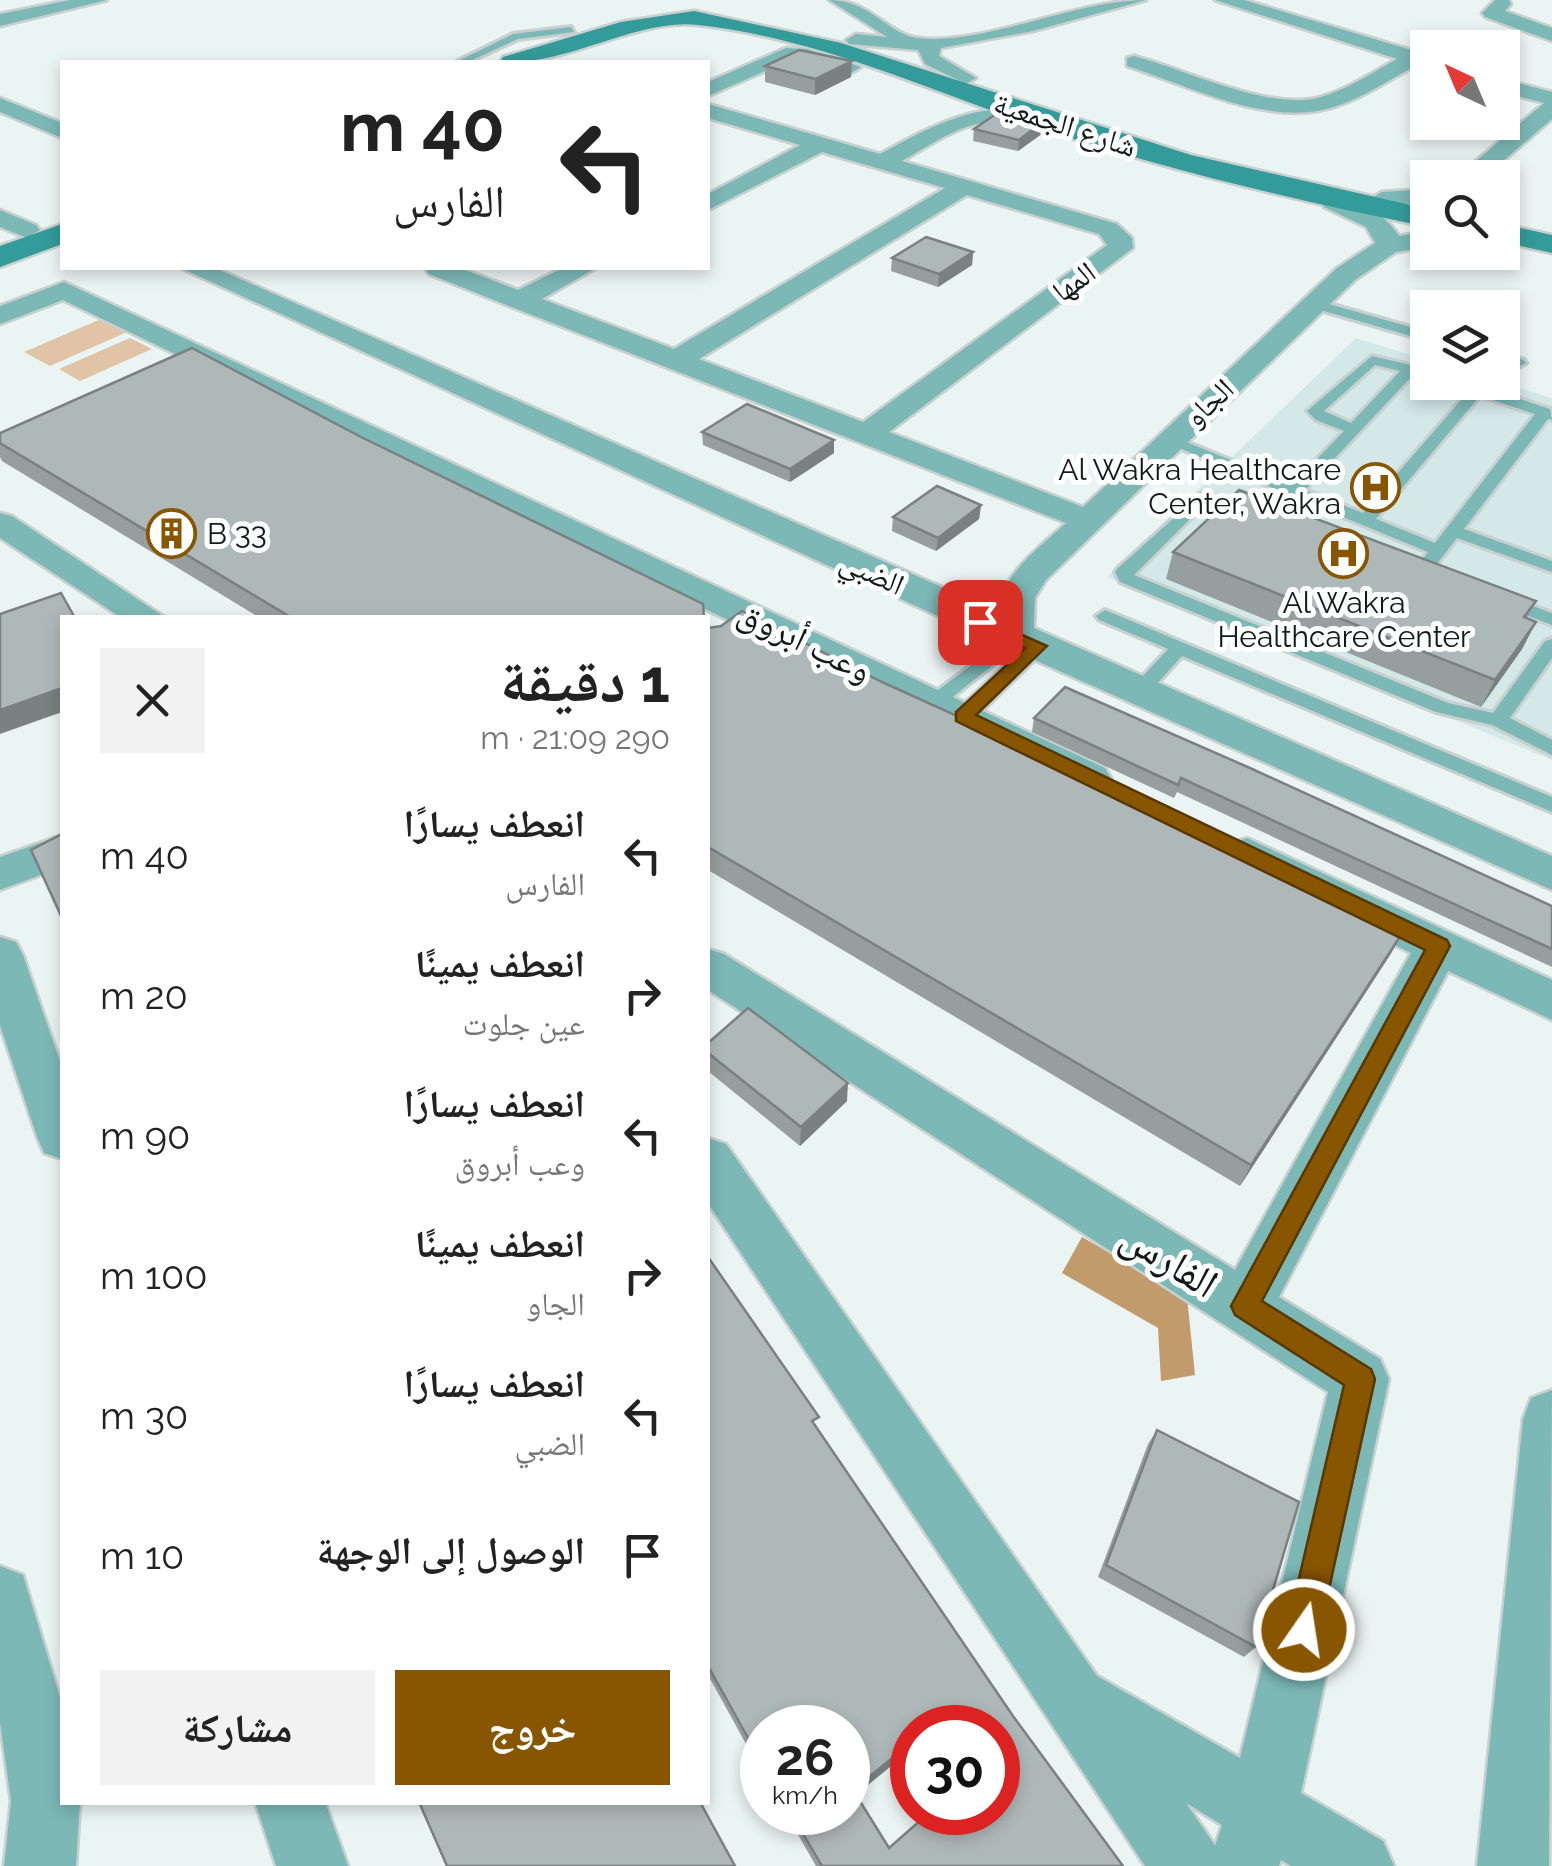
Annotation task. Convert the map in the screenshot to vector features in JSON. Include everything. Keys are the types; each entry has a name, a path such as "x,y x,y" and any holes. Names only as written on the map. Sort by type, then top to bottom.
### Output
{"main road":[{"path":"481,60 626,14 653,0 664,10 700,19"},
{"name":"شارع الجمعية","path":"700,19 745,18 775,10 856,40 1037,118 1334,202 1410,215"},
{"path":"519,60 622,29 700,19"},
{"name":"شارع الجمعية","path":"700,19 802,36 1186,150 1410,204"},
{"path":"1520,228 1552,236"},
{"path":"0,257 38,230"},
{"path":"1520,236 1552,244"}],"street":[{"path":"0,20 98,0"},
{"path":"838,0 924,45 932,60 954,81 969,117"},
{"path":"1040,0 1070,14"},
{"path":"856,40 924,45 1137,0"},
{"path":"1224,0 1410,57"},
{"path":"1552,18 1494,2 1492,13 1552,35"},
{"path":"710,89 786,54 800,53 871,72"},
{"path":"1134,62 1272,102 1302,106 1329,100 1410,65"},
{"path":"1520,90 1552,100"},
{"path":"0,104 60,129"},
{"path":"1490,160 1552,108"},
{"name":"المها","path":"710,112 1108,229 1120,238 1120,248 866,435"},
{"path":"881,163 969,117 990,112 1037,118"},
{"path":"710,201 820,144"},
{"path":"674,362 964,187"},
{"path":"1382,199 1410,197"},
{"path":"1334,202 1378,222 1386,231 1388,245"},
{"name":"الجاو","path":"1027,642 1015,610 1023,586 1085,520 1346,274 1388,245 1410,242"},
{"name":"الضبي","path":"198,270 1138,693 1552,874"},
{"path":"443,270 1085,520"},
{"path":"519,300 578,270"},
{"name":"وعب أبروق","path":"0,316 64,290 1121,793"},
{"path":"162,370 198,354"},
{"path":"0,522 143,615"},
{"path":"710,637 742,611"},
{"path":"1210,836 1552,1000"},
{"path":"0,874 60,851"},
{"path":"1245,1306 1438,946"},
{"path":"0,955 60,1132"},
{"name":"الفارس","path":"710,968 1360,1379 1253,1838"},
{"path":"710,1163 1067,1694 1188,1866"},
{"path":"1513,1866 1552,1419"},
{"path":"0,1598 39,1750 45,1845 40,1866"},
{"path":"1067,1694 1253,1838 1358,1866"},
{"path":"291,1805 312,1866"}],"lane":[{"path":"465,60 516,36 571,30"},
{"path":"1315,304 1410,331"},
{"path":"1351,428 1321,417 1316,411 1372,360 1410,368"},
{"path":"1410,368 1297,489 1280,520 1203,497 1124,572 1126,578 1443,708 1498,720 1552,748"},
{"path":"1365,521 1468,400"},
{"path":"1423,570 1548,414 1506,400"},
{"path":"1170,440 1440,551"},
{"path":"1454,531 1552,567"},
{"path":"1477,590 1551,615"},
{"path":"1105,616 1552,805"},
{"path":"948,710 1027,642"},
{"path":"948,710 1027,642"},
{"path":"1498,720 1552,645"},
{"path":"1138,693 1181,646"}],"shaded area":[{"path":"101,319 127,332 50,366 24,352"},
{"path":"130,338 152,349 80,381 59,369"},
{"name":"Al Wakra Healthcare Center, Wakra","path":"1356,338 1410,355 1410,400 1520,400 1520,388 1552,398 1552,760 1107,577"},
{"path":"1082,1237 1187,1297 1195,1375 1161,1381 1158,1328 1062,1273"}],"building":[{"path":"799,50 852,61 815,79 765,66"},
{"path":"996,114 1044,121 1019,140 974,129"},
{"path":"926,237 973,252 939,274 892,258"},
{"path":"192,348 361,437 703,604 704,615 287,615 0,443 0,433"},
{"path":"747,404 834,440 790,469 702,432"},
{"path":"937,486 981,505 938,538 893,517"},
{"path":"1239,490 1536,601 1524,617 1536,622 1495,680 1173,552"},
{"path":"61,593 73,615 60,615 60,689 0,710 0,614"},
{"path":"742,611 882,682 1164,810 1403,932 1251,1165 710,848 710,628 721,626"},
{"path":"1065,687 1552,906 1552,949 1181,778 1178,785 1034,718"},
{"path":"60,835 60,914 31,850"},
{"path":"748,1008 848,1083 801,1127 710,1055 710,1041"},
{"path":"710,1260 819,1417 812,1421 1006,1705 890,1705 890,1760 870,1776 870,1705 740,1705 740,1723 710,1670"},
{"path":"1157,1430 1299,1502 1256,1647 1106,1565"},
{"path":"1020,1726 1123,1866 822,1866 804,1835 870,1835 870,1817 889,1848 904,1835 1020,1835"},
{"path":"420,1805 702,1805 735,1866 447,1866"}],"place":[{"name":"Al Wakra Healthcare Center, Wakra","path":"1376,487"},
{"name":"B 33","path":"172,534"},
{"name":"Al Wakra Healthcare Center","path":"1344,554"}],"route":[{"path":"980,622 1037,646 963,717 1438,946 1245,1306 1360,1379 1304,1630"}]}
